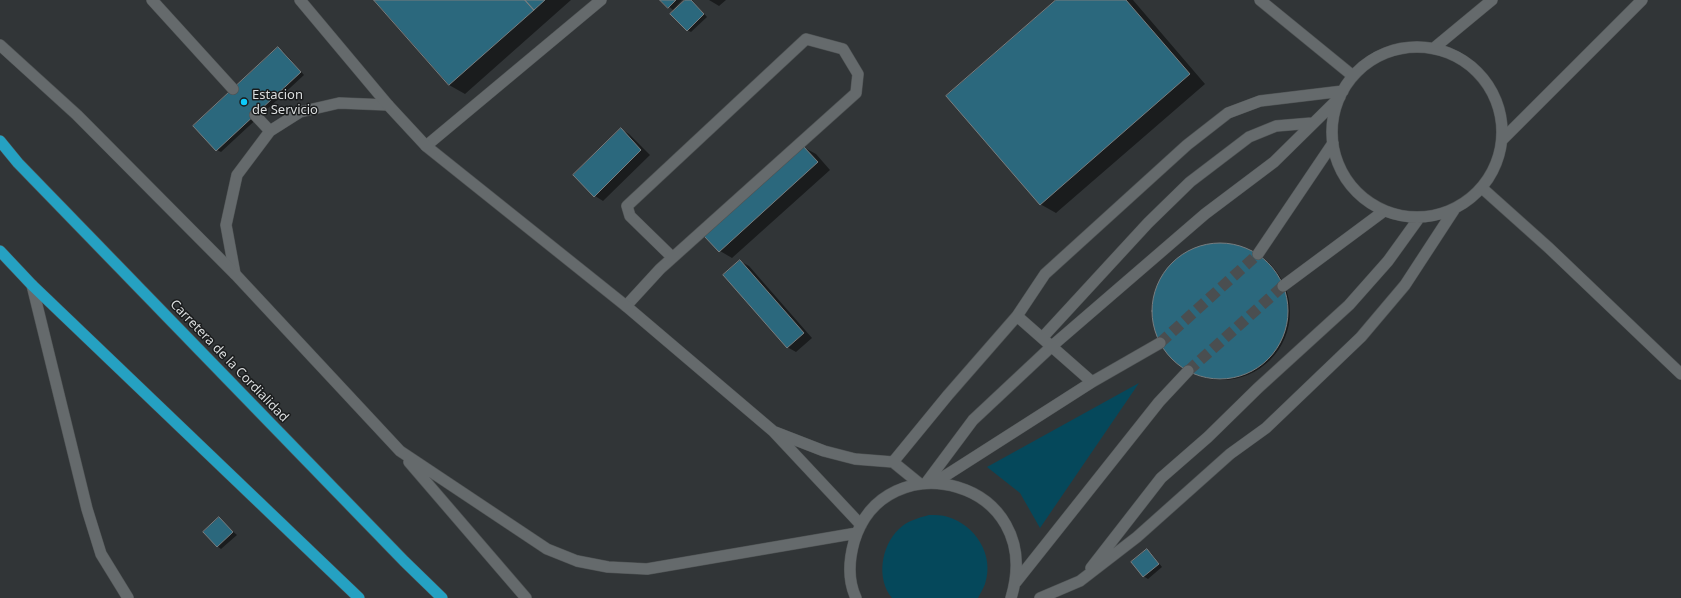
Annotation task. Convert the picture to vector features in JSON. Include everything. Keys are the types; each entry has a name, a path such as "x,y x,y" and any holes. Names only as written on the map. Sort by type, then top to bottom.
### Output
{"highway":[{"name":"Carretera de la Cordialidad","path":"0,141 18,163 398,556 442,598"},
{"path":"0,251 32,285 359,598"}],"street":[{"path":"152,0 233,89"},
{"path":"300,0 388,105 426,146 626,306 773,432 859,529"},
{"path":"426,146 601,0"},
{"path":"1260,0 1353,76"},
{"path":"1434,48 1492,0"},
{"path":"1502,140 1642,0"},
{"path":"626,306 672,257 856,93 858,74 843,49 806,39 627,206 630,216 672,257"},
{"path":"0,45 77,115 235,274 400,452 526,598"},
{"path":"1416,47 1434,48 1451,54 1466,62 1480,74 1490,88 1498,104 1502,122 1502,140 1499,157 1492,174 1482,188 1469,201 1454,210 1437,216 1419,218 1401,216 1384,211 1368,203 1355,191 1344,177 1337,160 1333,143 1332,127 1335,112 1342,94 1353,76 1367,64 1382,54 1398,49 1416,47"},
{"path":"926,483 973,420 1052,346 1205,214 1274,162 1342,94"},
{"path":"893,462 948,395 1017,316 1045,274 1187,145 1228,113 1260,101 1342,94"},
{"path":"235,274 226,225 237,175 270,131 300,112 340,103 388,105"},
{"path":"255,115 270,131"},
{"path":"1042,338 1148,223 1190,182 1249,137 1276,126 1312,123"},
{"path":"1258,254 1333,143"},
{"path":"1482,188 1549,248 1681,374"},
{"path":"1040,598 1080,581 1137,537 1230,454 1266,428 1361,337 1405,285 1454,210"},
{"path":"1283,286 1384,211"},
{"path":"1080,581 1161,478 1208,437 1258,388 1350,305 1388,262 1419,218"},
{"path":"32,285 87,509 101,554 128,598"},
{"path":"1017,316 1092,382"},
{"path":"926,483 1092,382 1160,343"},
{"path":"1016,582 1159,402 1188,371"},
{"path":"773,432 824,451 855,459 893,462 926,483"},
{"path":"400,452 547,549 577,561 608,567 647,569 859,529"},
{"path":"856,598 850,573 851,553 859,529 880,502 905,487 926,483 950,484 965,489 979,496 992,507 1002,519 1010,534 1015,549 1017,566 1016,582 1011,598"}],"shaded area":[{"path":"1139,383 1040,528 1020,493 987,467"},
{"path":"929,515 948,517 958,521 974,534 980,543 985,552 987,573 985,584 978,598 892,598 887,590 882,572 888,544 902,526 913,520"}],"building":[{"path":"374,0 525,0 534,10 449,85"},
{"path":"525,0 545,0 534,10"},
{"path":"660,0 676,0 668,8"},
{"path":"685,0 691,0 704,14 687,31 670,14"},
{"path":"1056,0 1126,0 1190,74 1040,205 946,96"},
{"name":"Estacion de Servicio","path":"278,47 301,72 216,151 193,126"},
{"path":"621,128 641,150 594,197 573,175"},
{"path":"803,146 818,162 719,252 704,236"},
{"path":"1220,243 1246,248 1268,263 1283,285 1288,311 1283,337 1268,359 1246,374 1220,379 1194,374 1172,359 1157,337 1152,311 1157,285 1172,263 1194,248"},
{"path":"740,260 804,333 787,348 723,275"},
{"path":"219,517 233,532 217,547 203,532"},
{"path":"1147,549 1159,564 1143,577 1131,562"}],"tunnel":[{"path":"1160,343 1258,254"},
{"path":"1188,371 1283,286"}],"place":[{"name":"Estacion de Servicio","path":"244,102"}]}
